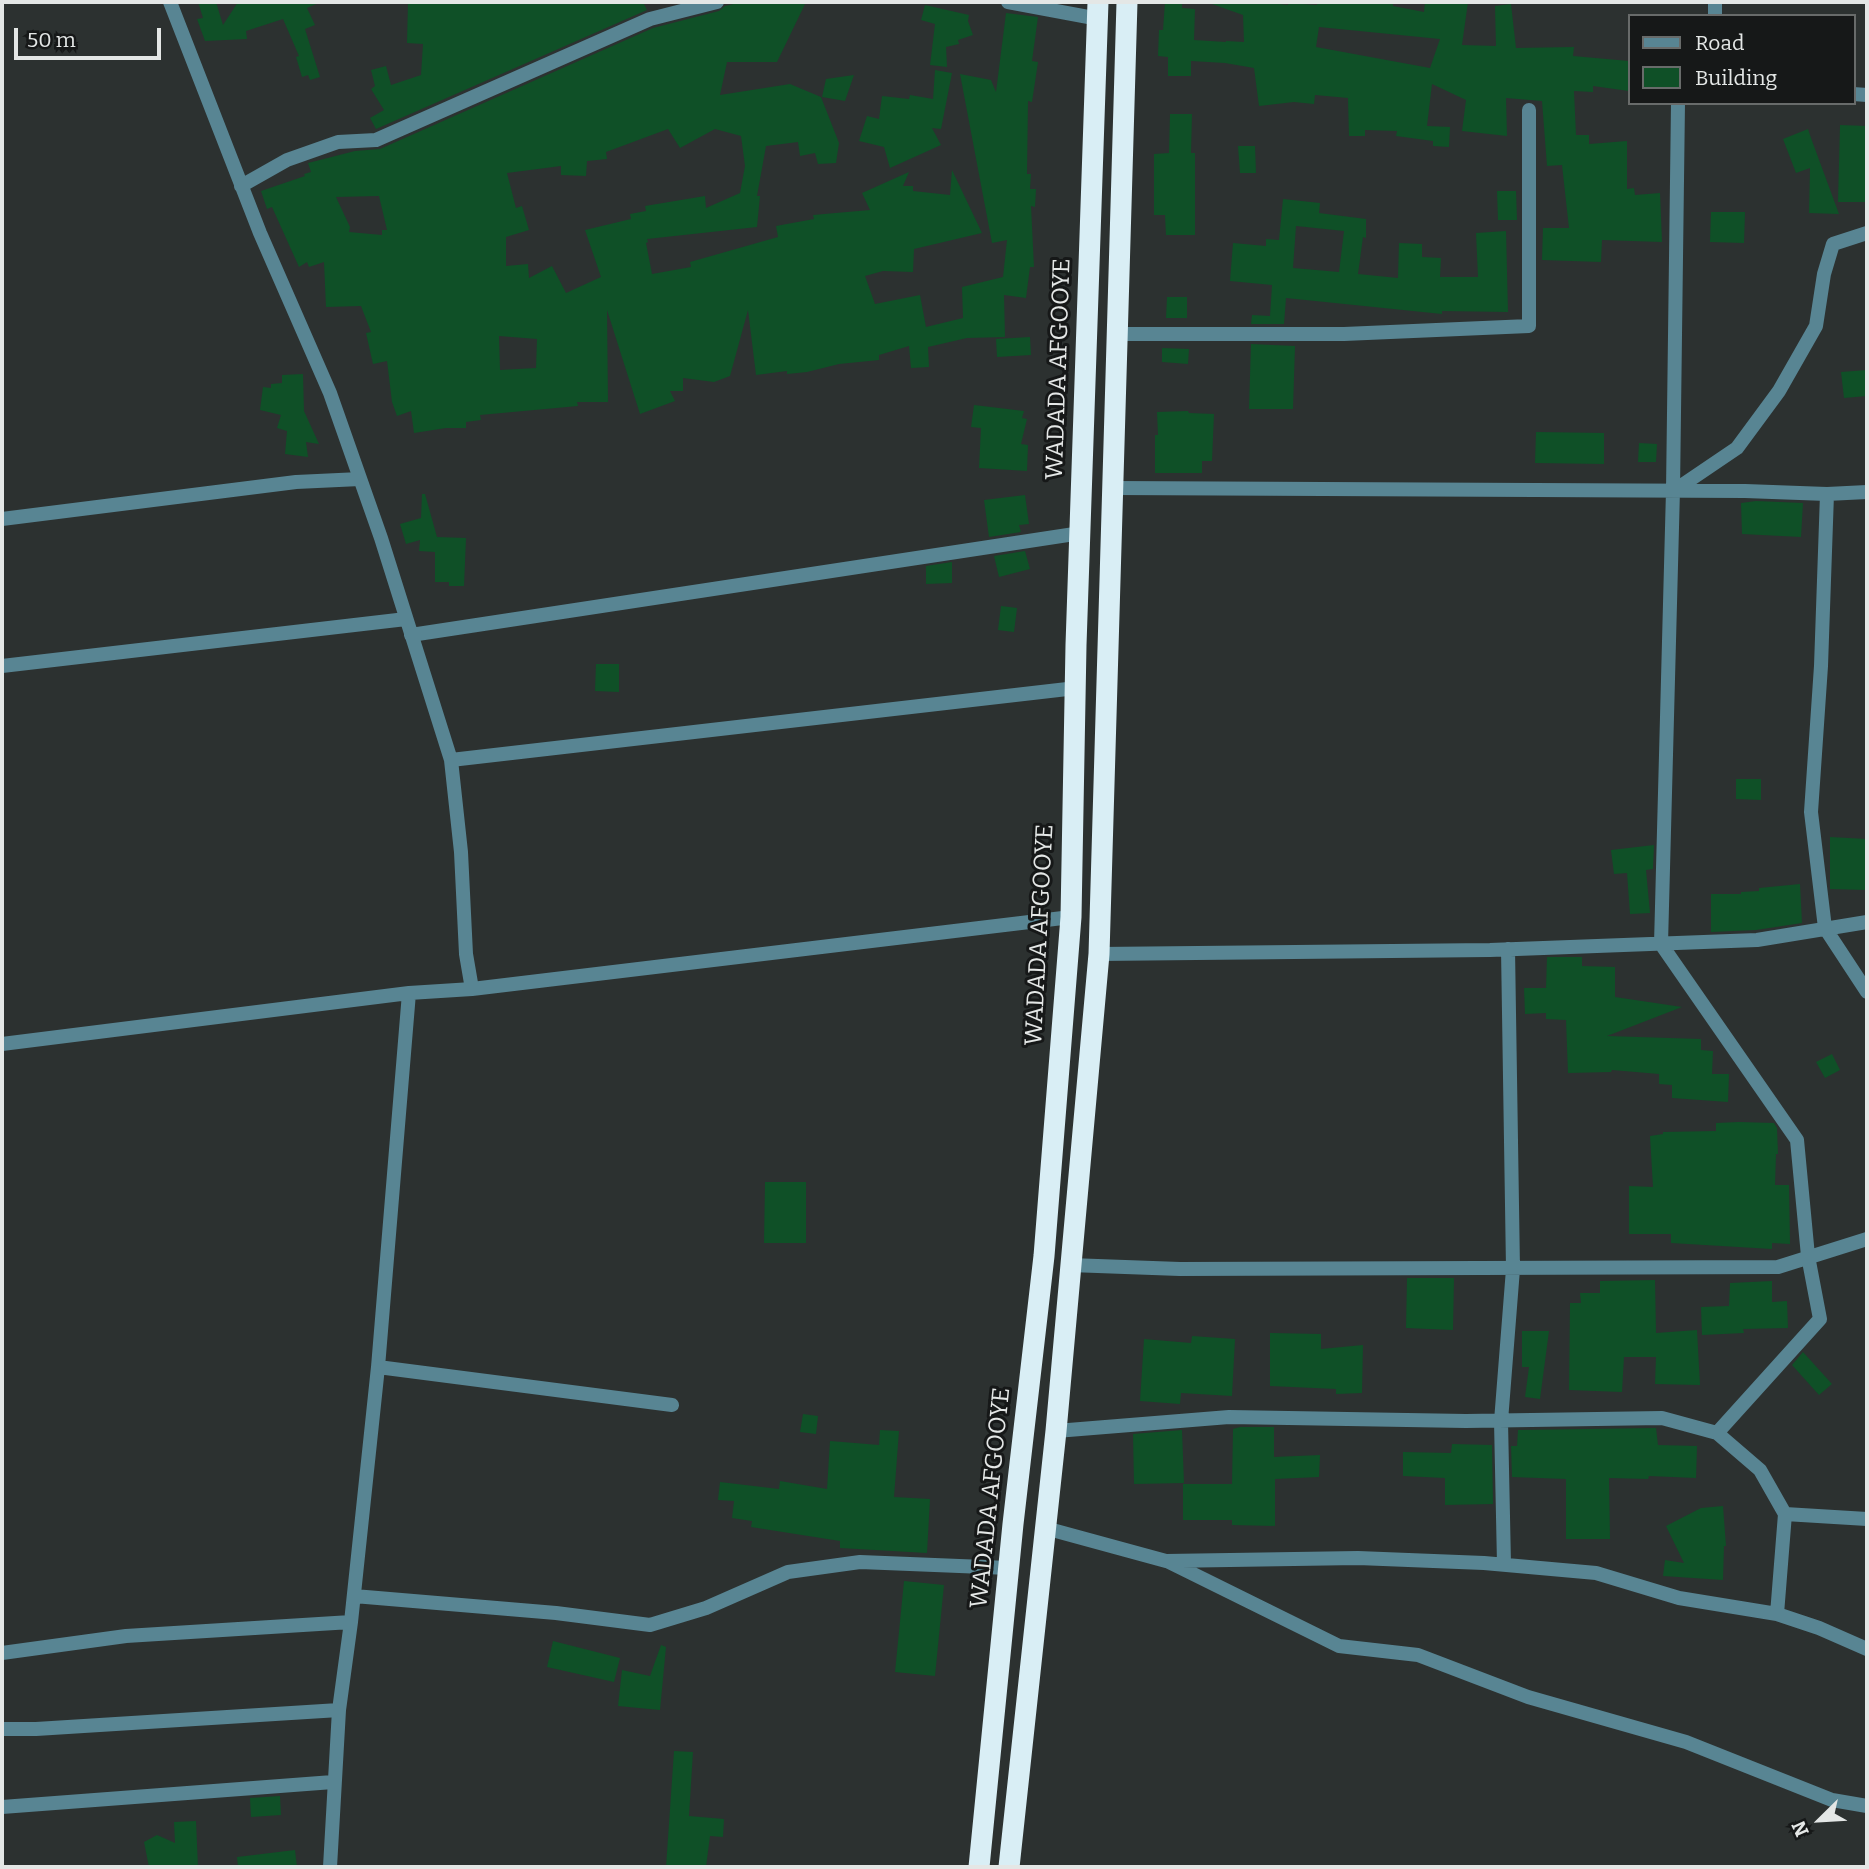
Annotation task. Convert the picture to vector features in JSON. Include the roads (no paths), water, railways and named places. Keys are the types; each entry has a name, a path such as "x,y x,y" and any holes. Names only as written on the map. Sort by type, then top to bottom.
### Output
{"highway":[{"path":"1009,1867 1056,1431 1099,954 1127,2"},
{"name":"WADADA AFGOOYE","path":"979,1867 1044,1256 1071,917 1098,10"}],"street":[{"path":"170,2 241,186 330,393 451,760 461,852 466,954 472,989"},
{"path":"241,186 287,160 338,142 376,140 650,19 717,2"},
{"path":"1008,2 1098,10"},
{"path":"1678,105 1673,490 1661,944 1797,1140 1808,1256 1820,1319 1717,1433"},
{"path":"1118,334 1344,334 1529,326 1529,110"},
{"path":"1673,490 1737,448 1779,391 1816,326 1824,275 1833,244 1867,233"},
{"path":"2,519 296,482 360,479"},
{"path":"1113,488 1673,490 1827,494 1867,492"},
{"path":"1827,494 1821,666 1811,812 1825,928 1867,992"},
{"path":"411,635 1081,533"},
{"path":"2,666 406,619"},
{"path":"451,760 1076,688"},
{"path":"2,1044 409,993 472,989 1071,917"},
{"path":"1099,954 1508,949 1661,944 1757,940 1867,922"},
{"path":"1504,1564 1501,1421 1513,1269 1508,949"},
{"path":"330,1867 339,1710 378,1367 409,993"},
{"path":"1070,1265 1180,1269 1778,1267 1867,1239"},
{"path":"378,1367 672,1405"},
{"path":"1056,1431 1229,1418 1501,1421 1662,1418 1717,1433 1760,1470 1785,1514 1777,1614"},
{"path":"1785,1514 1867,1518"},
{"path":"1045,1528 1166,1561 1339,1646 1418,1655 1528,1696 1686,1742 1832,1800 1867,1806"},
{"path":"1166,1561 1358,1558 1504,1564 1597,1573 1679,1598 1777,1614 1867,1648"},
{"path":"354,1596 556,1613 650,1625 706,1608 788,1572 860,1562 1009,1568"},
{"path":"2,1653 126,1636 351,1622"},
{"path":"2,1729 339,1710"},
{"path":"2,1807 333,1782"}]}
